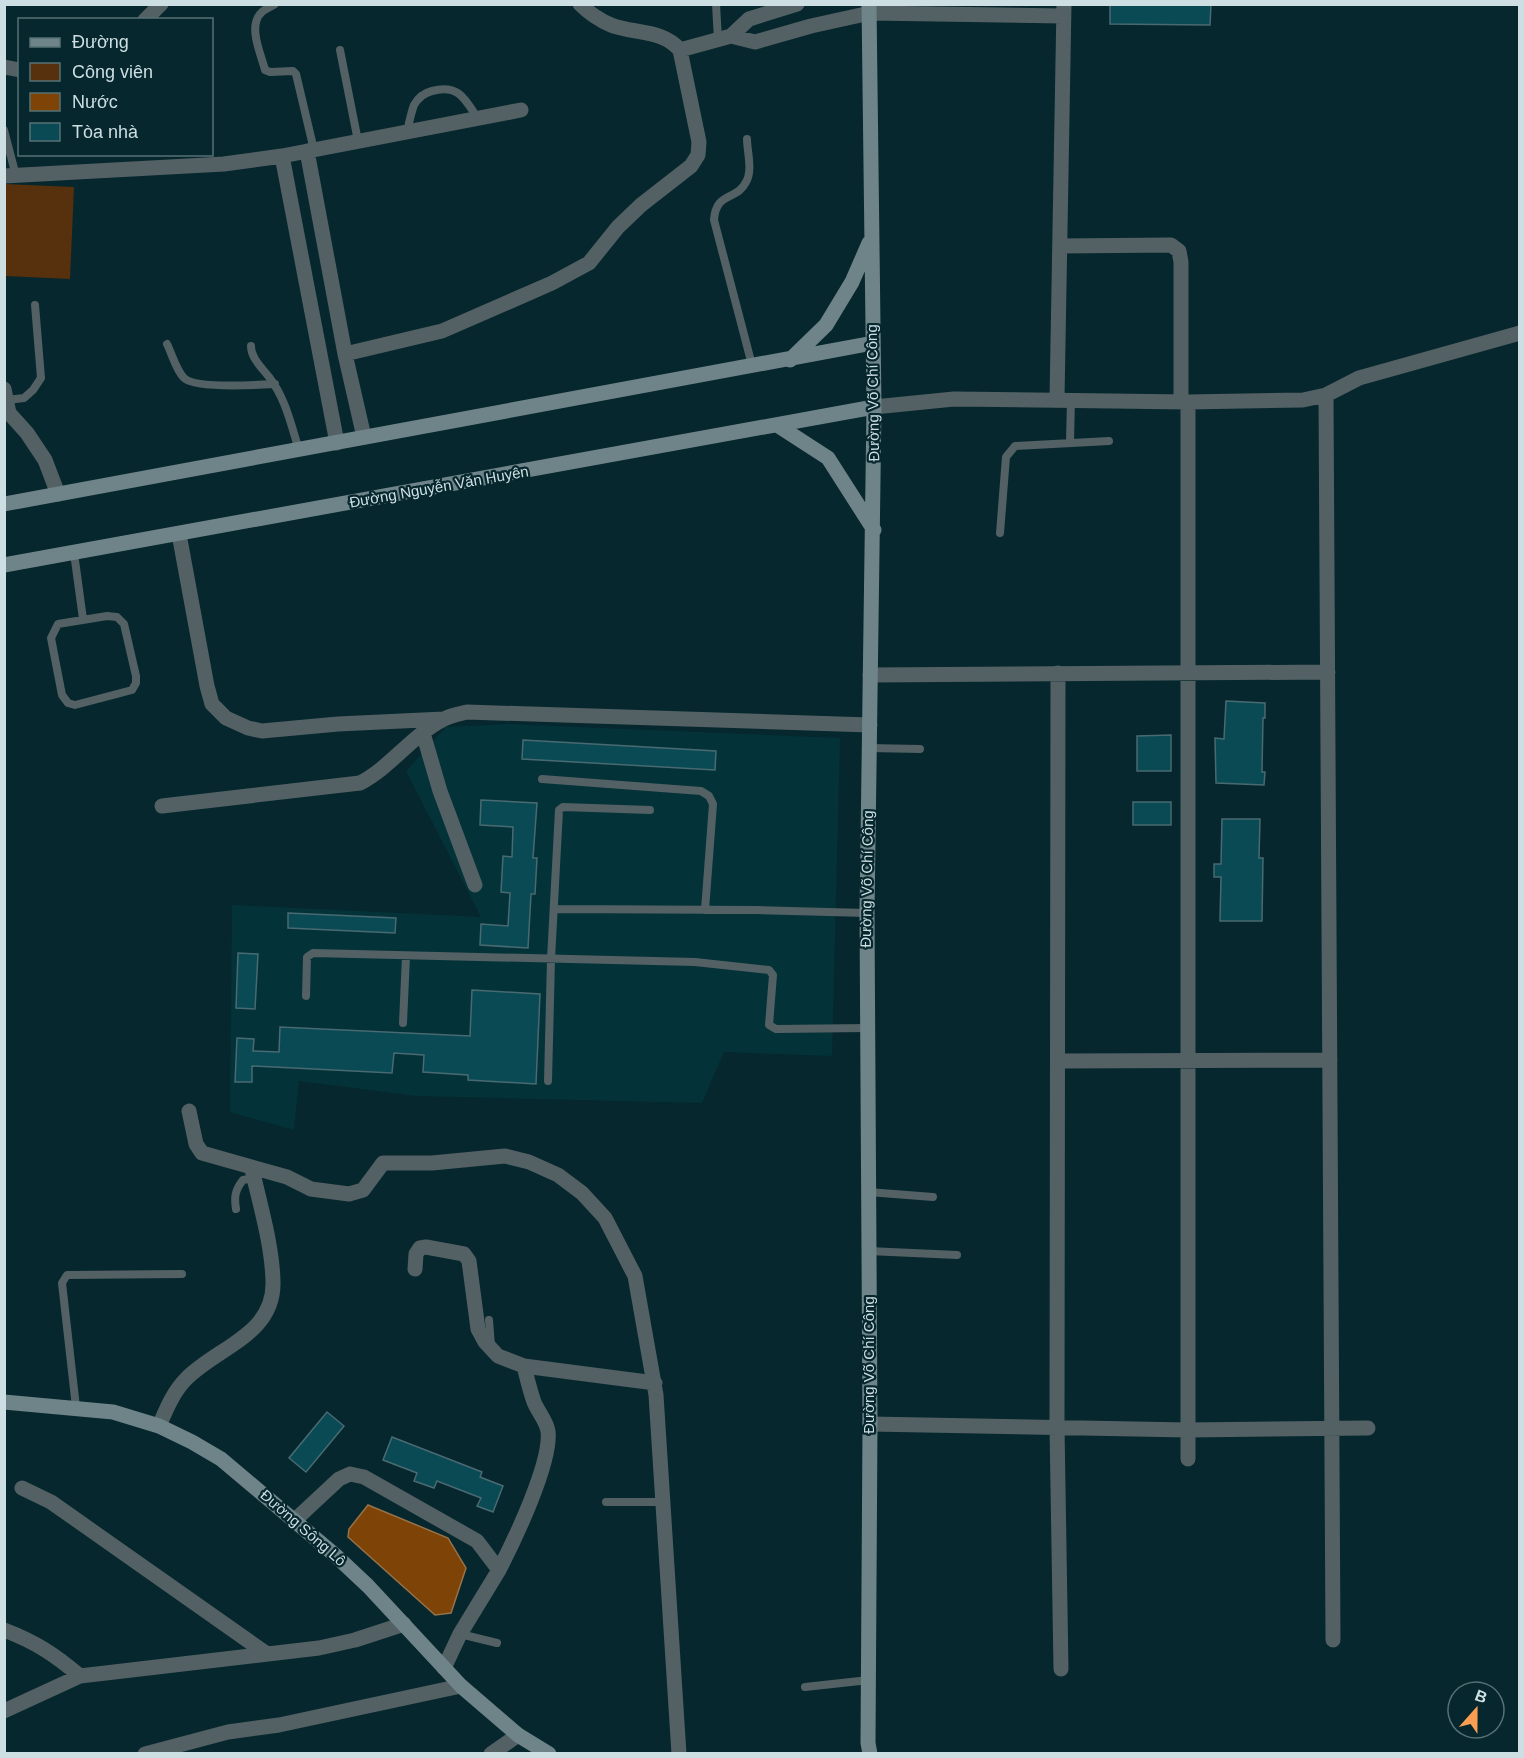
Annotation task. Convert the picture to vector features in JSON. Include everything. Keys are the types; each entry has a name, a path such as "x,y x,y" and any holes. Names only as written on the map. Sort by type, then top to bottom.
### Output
{"street":[{"path":"148,18 161,4"},
{"path":"345,354 442,331 552,283 589,263 618,227 641,205 691,166 698,155 699,142 680,50 673,42 662,36 612,26 592,16 580,4"},
{"path":"725,38 749,19 797,4"},
{"path":"680,50 725,38 755,42 870,9 1064,10 1060,246 1064,399"},
{"name":"Đường Võ Chí Công","path":"870,9 874,407 867,913 870,1424 868,1743 870,1754"},
{"path":"10,176 224,164 310,151 521,110"},
{"path":"310,151 345,354 364,437"},
{"path":"282,156 337,443"},
{"path":"790,360 826,325 852,282 873,235"},
{"path":"1060,246 1171,245 1179,251 1181,262 1188,673 1188,1459"},
{"path":"874,407 954,399 1302,400 1326,395 1359,378 1520,333"},
{"path":"4,504 873,343"},
{"path":"6,395 9,413 27,433 45,460 58,494"},
{"path":"1326,395 1333,1640"},
{"name":"Đường Nguyễn Văn Huyên","path":"4,565 874,407"},
{"path":"777,425 828,458 874,530"},
{"path":"179,534 212,704 226,718 248,728 262,731 444,718 467,712 870,725"},
{"path":"870,675 1328,672"},
{"path":"1058,673 1058,1428 1061,1669"},
{"path":"162,806 360,783 373,776 444,718"},
{"path":"423,733 437,782 476,885"},
{"path":"1059,1061 1330,1060"},
{"path":"189,1111 196,1144 202,1153 253,1173 287,1177 311,1189 349,1194 363,1190 383,1163 432,1163 505,1156 529,1162 558,1174 582,1193 605,1218 635,1276 655,1383 679,1754"},
{"path":"159,1426 183,1381 198,1368 253,1331 271,1302 274,1283 271,1258 253,1173"},
{"path":"415,1269 416,1254 420,1248 465,1254 469,1261 478,1329 484,1342 498,1356 524,1366 655,1383"},
{"path":"444,1668 460,1634 499,1570 525,1514 546,1456 546,1423 534,1402 524,1366"},
{"name":"Đường Sông Lô","path":"4,1402 112,1412 159,1426 221,1459 295,1520 368,1586 461,1686 518,1735 549,1754"},
{"path":"870,1424 1188,1430 1368,1428"},
{"path":"295,1520 339,1479 350,1474 364,1478 477,1541 499,1570"},
{"path":"22,1488 51,1502 267,1654"},
{"path":"4,1711 80,1676 319,1648 355,1640 404,1624"},
{"path":"4,1630 37,1643 80,1676"},
{"path":"145,1754 228,1732 279,1725 461,1686"},
{"path":"491,1754 518,1735"}],"lane":[{"path":"275,4 260,13 255,32 265,70 270,72 293,71 296,74 310,151"},
{"path":"716,4 725,38"},
{"path":"340,50 358,141"},
{"path":"407,132 415,104 424,93 440,89 454,90 464,98 478,119"},
{"path":"4,130 10,176"},
{"path":"747,139 749,171 746,183 721,200 715,209 714,220 752,365"},
{"path":"6,395 24,398 41,378 35,305"},
{"path":"167,344 180,372 189,382 216,385 274,384"},
{"path":"251,345 255,359 274,384 287,408 298,450"},
{"path":"1064,399 1070,442"},
{"path":"1000,532 1006,457 1010,450 1015,446 1109,441"},
{"path":"74,554 83,619"},
{"path":"107,615 117,617 124,624 136,683 132,690 75,705 68,703 62,695 51,638 58,624 83,619 107,615"},
{"path":"869,748 920,749"},
{"path":"542,779 701,791 709,796 713,804 705,910"},
{"path":"548,1081 551,959 559,810 563,807 650,810"},
{"path":"554,909 867,913"},
{"path":"306,996 307,957 313,953 695,962 764,969 773,975 770,1025 772,1028 867,1028"},
{"path":"403,1023 406,956"},
{"path":"236,1209 234,1198 237,1188 253,1173"},
{"path":"868,1192 933,1197"},
{"path":"868,1251 957,1255"},
{"path":"76,1407 62,1283 64,1278 68,1275 182,1274"},
{"path":"489,1320 492,1349"},
{"path":"606,1502 663,1502"},
{"path":"460,1634 497,1643"},
{"path":"805,1687 869,1680"}],"shaded area":[{"path":"508,724 840,738 832,1056 724,1052 702,1103 417,1096 299,1081 294,1130 230,1112 232,905 481,917 406,771 446,727"}],"green space":[{"path":"5,184 74,187 70,279 5,276"}],"water":[{"path":"368,1505 448,1538 466,1568 451,1613 435,1615 348,1537 349,1529"}],"building":[{"path":"1110,4 1211,4 1210,25 1110,24"},
{"path":"1226,701 1265,703 1262,772 1265,772 1264,785 1216,783 1215,738 1224,739"},
{"path":"1171,735 1171,771 1137,771 1137,736"},
{"path":"523,740 716,751 715,770 522,759"},
{"path":"481,800 537,803 533,858 537,858 535,894 531,894 528,948 480,945 481,924 508,926 510,893 501,892 503,856 512,857 513,827 480,825"},
{"path":"1133,802 1171,802 1171,825 1133,825"},
{"path":"1222,819 1260,819 1259,858 1263,858 1262,921 1220,921 1221,877 1214,877 1214,864 1221,864"},
{"path":"288,913 396,918 395,933 288,928"},
{"path":"238,953 258,954 255,1009 236,1008"},
{"path":"472,990 540,994 536,1084 468,1080 468,1075 423,1072 424,1055 394,1053 392,1073 252,1066 252,1082 235,1082 237,1038 254,1039 253,1051 279,1052 280,1027 470,1036"},
{"path":"327,1412 344,1426 306,1472 289,1458"},
{"path":"392,1437 482,1472 480,1477 503,1486 493,1512 477,1506 481,1498 437,1481 434,1488 414,1481 417,1473 383,1460"}]}
